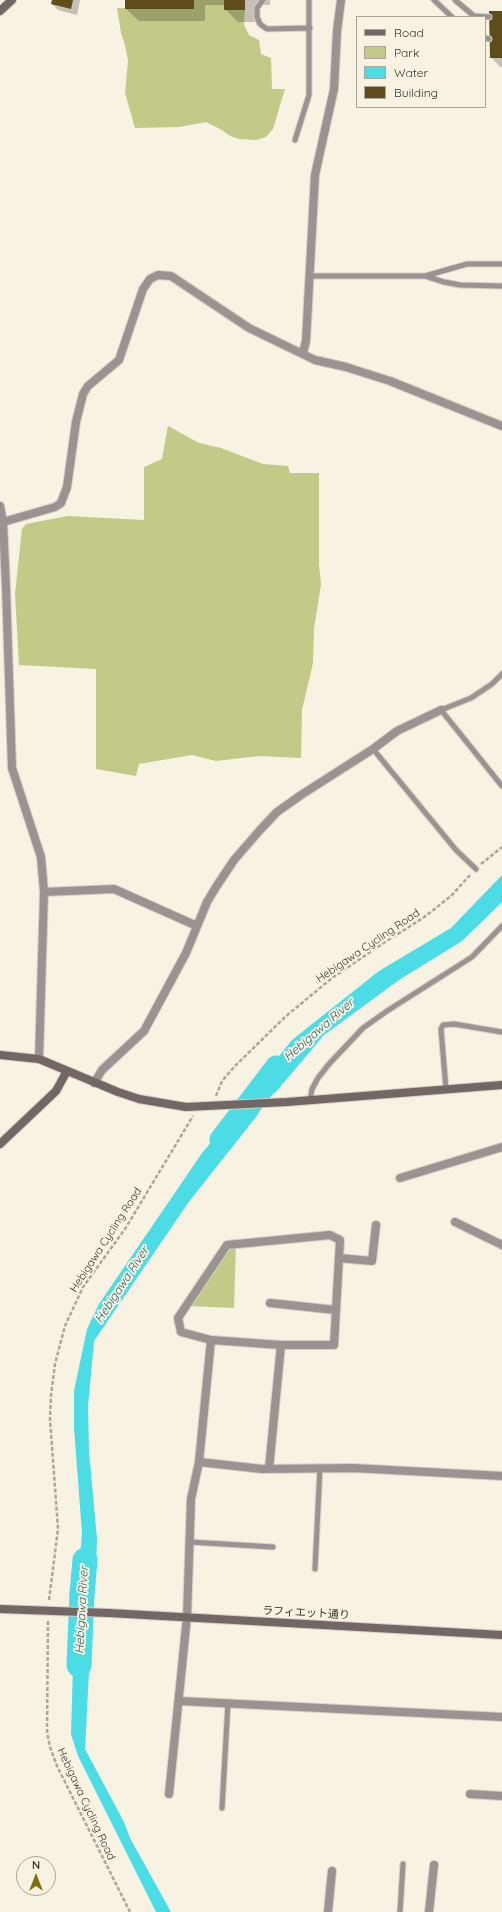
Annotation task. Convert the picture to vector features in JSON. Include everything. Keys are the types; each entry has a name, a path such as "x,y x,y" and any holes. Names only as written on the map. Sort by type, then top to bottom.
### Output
{"street":[{"path":"0,11 12,0"},
{"path":"302,353 306,341 315,175 334,90 337,31 341,0"},
{"path":"3,522 40,512 61,503 67,487 76,422 83,394 88,386 119,360 143,289 150,278 158,275 171,276 249,328 315,360 346,367 390,381 502,426"},
{"path":"0,506 3,522 3,587 12,768 41,857 44,892 39,1059"},
{"path":"94,1083 102,1070 144,1031 186,953 207,902 216,887 234,860 277,812 397,732 441,710"},
{"path":"44,892 114,889 197,926"},
{"path":"0,1054 39,1059 94,1083 139,1099 167,1105 216,1102 310,1101 502,1085"},
{"path":"0,1144 56,1091 67,1071"},
{"path":"400,1178 502,1147"},
{"path":"454,1222 502,1245"},
{"path":"339,1258 372,1261 376,1225"},
{"path":"330,1236 340,1240 336,1310 334,1345 281,1345 211,1340 181,1332 178,1318 227,1245 330,1236"},
{"path":"270,1303 336,1310"},
{"path":"169,1794 187,1617 191,1499 199,1462 211,1340"},
{"path":"270,1469 281,1345"},
{"path":"199,1462 270,1469 320,1467 502,1476"},
{"name":"ラフィエット通り","path":"0,1609 187,1617 502,1635"},
{"path":"179,1700 502,1716"},
{"path":"470,1794 502,1796"},
{"path":"430,1912 434,1865"},
{"path":"328,1912 332,1871"}],"lane":[{"path":"264,0 257,8 256,16 260,24 267,29 310,28"},
{"path":"295,140 309,95 309,0"},
{"path":"434,0 451,16"},
{"path":"455,0 474,16"},
{"path":"310,276 425,276 466,264 502,264"},
{"path":"425,276 460,285 502,286"},
{"path":"502,674 492,684 471,698 441,710 502,786"},
{"path":"373,749 456,850 476,869"},
{"path":"310,1101 312,1089 318,1078 329,1064 364,1028 392,1007 472,957 502,926"},
{"path":"446,1089 441,1029 443,1025 454,1024 502,1032"},
{"path":"315,1569 320,1467"},
{"path":"190,1542 273,1548"},
{"path":"222,1808 228,1703"},
{"path":"400,1912 403,1864"}],"path":[{"name":"Hebigawa Cycling Road","path":"216,1102 222,1081 235,1066 285,1017 332,978 423,918 451,896 476,869 502,847"},
{"name":"Hebigawa Cycling Road","path":"49,1597 58,1529 50,1419 51,1395 56,1364 65,1326 83,1287 125,1229 194,1116"},
{"name":"Hebigawa Cycling Road","path":"48,1626 47,1732 50,1747 57,1766 130,1912"}],"green space":[{"path":"194,0 224,0 224,10 245,10 244,25 249,35 259,40 261,54 271,58 272,89 285,89 273,129 266,137 256,140 239,139 230,136 206,122 179,127 135,128 125,93 128,61 117,8 193,9"},
{"path":"168,426 199,443 221,448 263,464 288,466 290,473 319,473 319,565 321,584 314,629 313,663 302,710 301,758 259,756 216,761 192,755 139,764 136,776 96,769 96,669 19,665 15,594 22,529 26,524 68,516 144,520 144,467 162,459"},
{"path":"236,1244 234,1308 187,1306 227,1245"}],"water":[{"path":"502,875 502,902 462,941 399,980 324,1035 275,1093 247,1096 292,1040 379,971 451,928"},
{"path":"259,1113 188,1203 94,1341 88,1406 89,1451 97,1539 95,1593 77,1593 82,1533 74,1428 74,1391 87,1329 99,1304 202,1153 235,1114"},
{"path":"74,1631 91,1632 85,1749 124,1822 130,1838 171,1912 156,1912 78,1756 71,1734"}],"building":[{"path":"52,0 73,0 71,9 51,4"},
{"path":"125,0 194,0 194,9 125,9"},
{"path":"224,0 245,0 245,10 224,10"},
{"path":"489,11 502,11 502,58 490,58"}],"waterway":[{"name":"Hebigawa River","path":"222,1140 277,1068"},
{"name":"Hebigawa River","path":"79,1665 85,1560"}]}
